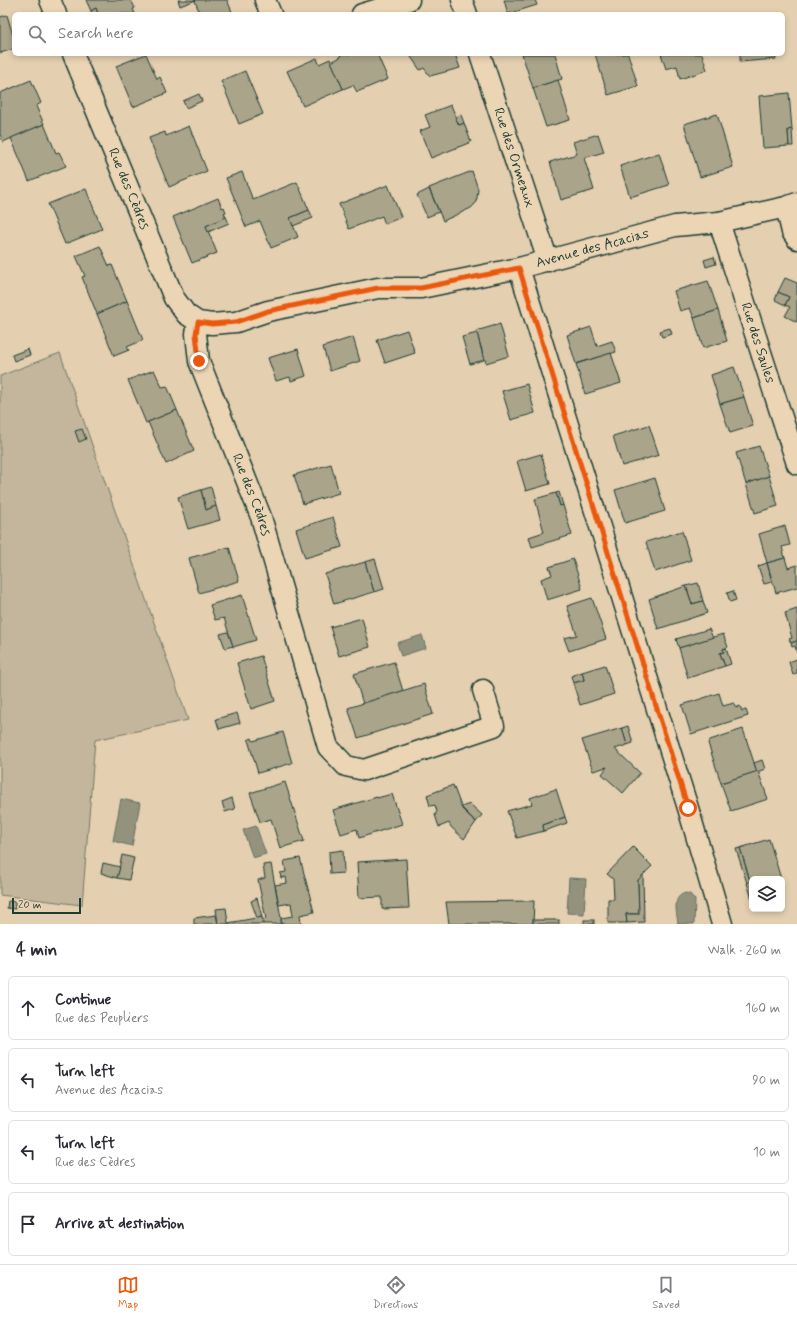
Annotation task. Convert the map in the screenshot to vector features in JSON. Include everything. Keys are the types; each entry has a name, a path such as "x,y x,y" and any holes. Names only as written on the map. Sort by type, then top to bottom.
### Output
{"street":[{"path":"50,0 55,12"},
{"path":"265,0 270,12"},
{"path":"369,12 409,0"},
{"path":"462,0 466,12"},
{"name":"Rue des Cèdres","path":"74,56 174,298 186,314 198,322 196,334 199,361 261,517 328,747 346,766 364,770 494,726 483,690"},
{"name":"Rue des Ormeaux","path":"481,56 548,261"},
{"path":"792,205 792,232 797,239"},
{"name":"Avenue des Acacias","path":"198,322 212,324 236,322 268,311 378,288 421,288 548,261 674,226 719,222 792,205"},
{"name":"Rue des Saules","path":"719,222 797,464"},
{"path":"519,268 688,808 722,924"}],"shaded area":[{"path":"60,353 188,720 95,740 82,905 0,895 0,376"},
{"path":"422,635 426,648 401,656 397,643"},
{"path":"121,799 140,803 132,846 113,841"},
{"path":"256,826 266,854 253,858 243,830"},
{"path":"569,878 586,879 584,914 567,913"},
{"path":"686,893 690,894 695,900 694,924 678,924 676,910 677,901 681,895"}],"building":[{"path":"86,0 131,0 135,8 133,9 134,12 97,12 96,8 91,11"},
{"path":"178,0 196,0 180,6"},
{"path":"227,0 232,12 199,12 195,1"},
{"path":"504,0 535,0 537,5 514,12 507,12"},
{"path":"96,8 97,12 91,12"},
{"path":"7,15 12,32 12,50 0,53 0,17"},
{"path":"141,56 147,56 157,79 160,77 167,93 133,107 116,66"},
{"path":"378,56 388,79 357,92 353,85 343,89 331,62 341,57"},
{"path":"410,56 456,56 460,68 430,76 424,68 420,70"},
{"path":"523,56 556,56 562,79 533,88"},
{"path":"596,56 629,56 638,86 608,95"},
{"path":"662,56 703,56 707,70 680,79 677,66 666,69"},
{"path":"740,56 775,56 776,59 740,62"},
{"path":"317,58 319,64 330,59 343,89 303,106 287,71"},
{"path":"245,71 263,114 239,124 221,81"},
{"path":"31,80 41,103 36,106 44,124 3,142 0,134 0,93"},
{"path":"558,80 570,120 546,127 533,88"},
{"path":"789,93 792,129 788,130 789,146 763,148 759,96"},
{"path":"199,94 202,101 186,108 183,101"},
{"path":"451,105 459,125 464,123 471,142 431,158 420,131 430,127 425,115"},
{"path":"717,114 733,167 700,177 684,124"},
{"path":"461,115 464,123 459,125 455,117"},
{"path":"44,124 56,153 59,152 66,166 29,181 11,138"},
{"path":"189,126 207,171 169,187 149,138 165,132 166,136"},
{"path":"792,129 793,146 789,146 788,130"},
{"path":"598,134 604,152 584,158 594,190 561,200 550,162 577,154 573,142"},
{"path":"659,153 669,185 630,197 620,166"},
{"path":"472,171 478,189 475,204 471,208 443,221 429,188"},
{"path":"242,172 253,200 297,182 309,210 290,218 298,237 271,248 260,221 246,227 226,178"},
{"path":"388,185 401,217 385,224 382,216 349,229 339,204"},
{"path":"86,189 102,229 65,244 48,204"},
{"path":"429,189 439,212 427,217 417,195"},
{"path":"218,198 222,208 224,207 226,217 206,226 217,253 192,263 173,217"},
{"path":"309,210 313,218 293,226 290,218"},
{"path":"226,217 229,223 208,232 206,226"},
{"path":"100,246 109,266 112,265 127,301 97,314 82,277 85,276 76,256"},
{"path":"714,257 716,264 706,267 704,260"},
{"path":"785,278 797,283 797,322 785,316 790,307 785,305 789,297 778,292"},
{"path":"708,281 718,310 694,318 690,308 680,311 674,291"},
{"path":"778,292 789,297 785,305 775,300"},
{"path":"127,301 143,340 127,347 129,350 114,356 97,314"},
{"path":"718,310 727,341 703,348 694,318"},
{"path":"500,324 509,356 486,363 476,331"},
{"path":"591,327 597,346 612,341 616,352 576,364 567,335"},
{"path":"670,328 672,334 662,337 660,331"},
{"path":"407,330 415,353 385,363 377,340"},
{"path":"477,333 484,360 470,364 462,337"},
{"path":"353,337 360,361 330,371 323,347"},
{"path":"28,349 30,355 14,361 12,355"},
{"path":"298,349 306,376 291,381 290,377 276,381 268,358"},
{"path":"611,353 621,383 585,394 576,364"},
{"path":"734,367 744,397 720,404 711,375"},
{"path":"154,370 162,387 167,386 177,410 146,423 128,380"},
{"path":"527,384 535,413 511,420 502,391"},
{"path":"744,397 753,426 730,433 720,404"},
{"path":"177,410 194,451 166,464 148,422"},
{"path":"649,425 659,455 622,466 613,436"},
{"path":"82,429 86,439 79,442 75,431"},
{"path":"759,446 769,476 746,484 736,453"},
{"path":"541,454 550,484 526,491 517,461"},
{"path":"331,464 339,493 303,504 294,475"},
{"path":"769,476 778,506 755,513 746,484"},
{"path":"655,478 665,511 625,523 615,490"},
{"path":"211,487 216,506 206,510 201,490"},
{"path":"201,490 206,510 216,506 220,520 188,529 178,497"},
{"path":"559,492 563,505 560,506 556,493"},
{"path":"556,493 560,506 563,505 572,535 532,547 529,537 544,532 535,499"},
{"path":"333,517 342,547 305,558 296,529"},
{"path":"785,526 790,545 782,547 785,558 767,563 759,534"},
{"path":"682,531 691,560 655,572 646,542"},
{"path":"229,547 239,581 199,593 189,558"},
{"path":"785,558 788,568 797,565 797,587 776,593 767,563"},
{"path":"375,559 384,589 374,592 365,562"},
{"path":"573,559 582,589 547,600 541,579 552,575 549,567"},
{"path":"365,562 374,592 334,604 325,574"},
{"path":"767,563 772,582 764,584 758,566"},
{"path":"698,583 703,601 692,604 686,586"},
{"path":"686,586 692,604 703,601 707,613 658,629 649,599"},
{"path":"733,591 736,600 730,602 727,593"},
{"path":"242,595 256,640 233,647 224,618 215,620 210,605"},
{"path":"592,598 606,639 569,651 564,638 577,635 567,606"},
{"path":"797,609 797,641 791,643 789,639 792,638 785,613"},
{"path":"362,618 370,647 339,656 330,627"},
{"path":"709,629 713,638 679,648 676,639"},
{"path":"228,632 233,646 225,648 220,634"},
{"path":"723,634 728,647 723,649 724,652 720,653 725,666 688,678 679,648"},
{"path":"797,641 797,653 795,646 792,647 791,643"},
{"path":"726,648 731,664 725,666 720,653 724,652 723,649"},
{"path":"261,656 275,701 251,709 237,663"},
{"path":"797,659 797,673 793,675 789,662"},
{"path":"394,662 403,691 363,704 354,674"},
{"path":"605,665 614,694 580,705 573,683 584,680 582,672"},
{"path":"582,672 584,680 573,683 571,676"},
{"path":"424,684 433,714 358,738 348,708"},
{"path":"719,693 723,706 734,703 736,708 740,706 742,711 746,710 748,716 691,734 682,705"},
{"path":"237,713 240,723 219,729 216,719"},
{"path":"628,726 633,743 627,745 622,728"},
{"path":"622,728 627,745 615,749 640,773 623,793 602,774 607,767 593,771 582,740"},
{"path":"743,729 757,772 721,783 708,743 710,740"},
{"path":"283,732 292,763 258,773 248,740 252,738 253,741"},
{"path":"762,760 765,769 757,772 754,763"},
{"path":"758,771 768,799 731,811 721,783"},
{"path":"285,782 304,841 280,848 271,819 260,822 250,793"},
{"path":"453,785 462,809 476,822 464,839 451,827 449,823 439,827 435,815 437,811 435,805 430,806 427,795"},
{"path":"556,789 565,817 543,825 544,831 517,838 507,811 532,804 530,798"},
{"path":"392,794 402,824 359,838 357,829 341,834 333,810"},
{"path":"232,798 235,809 225,812 222,802"},
{"path":"470,804 482,815 476,822 461,807"},
{"path":"565,817 567,823 544,831 543,825"},
{"path":"769,839 780,876 749,876 749,878 740,848"},
{"path":"633,847 652,866 638,880 639,914 626,914 627,923 608,923 608,899 614,899 613,879 607,874"},
{"path":"740,848 749,878 749,882 747,883 736,849"},
{"path":"343,850 344,873 330,874 329,852"},
{"path":"122,855 134,858 129,880 117,878"},
{"path":"300,858 314,912 300,915 301,924 281,924 281,918 293,916 291,903 279,905 275,885 287,883 286,877 281,878 280,873 286,872 284,861"},
{"path":"406,859 409,908 382,909 382,897 359,898 357,862"},
{"path":"103,863 120,867 117,878 101,873"},
{"path":"271,864 281,924 263,924 262,920 266,919 258,880 265,878 263,865"},
{"path":"643,875 644,922 627,923 626,914 639,914 638,880"},
{"path":"257,898 262,917 257,918 251,901"},
{"path":"8,901 15,902 15,909 7,908"},
{"path":"534,901 533,924 449,924 446,902"},
{"path":"226,908 228,923 262,917 263,924 218,924 216,909"},
{"path":"216,915 218,924 194,924 194,918"},
{"path":"533,920 559,920 559,924 533,924"},
{"path":"584,920 594,920 594,924 584,924"}],"route":[{"path":"199,361 196,334 198,322 212,324 236,322 268,311 378,288 421,288 519,268 651,694 688,808"}]}
